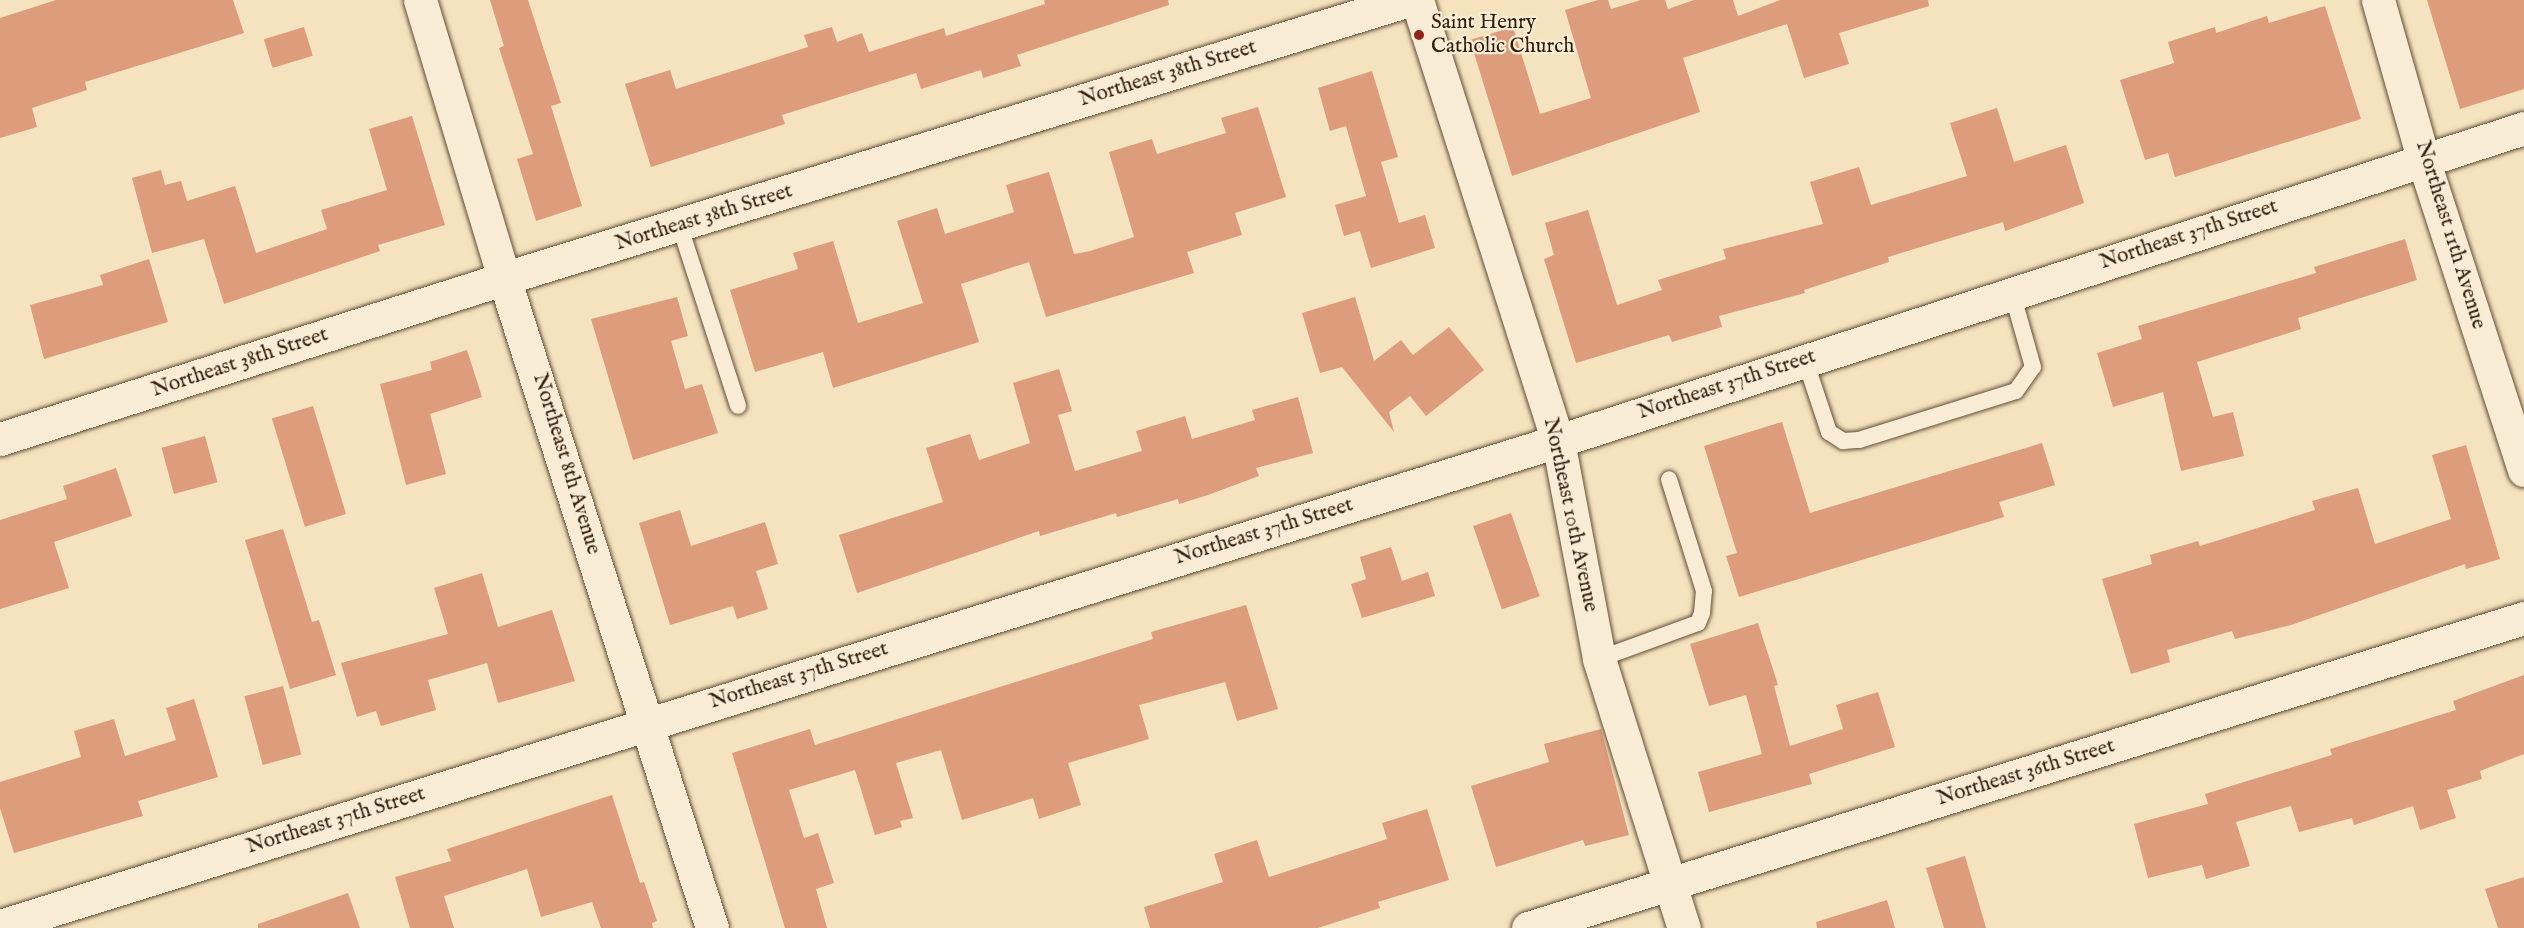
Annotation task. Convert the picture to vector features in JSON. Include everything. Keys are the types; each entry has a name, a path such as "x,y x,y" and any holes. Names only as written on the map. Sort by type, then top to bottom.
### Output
{"street":[{"name":"Northeast 8th Avenue","path":"420,0 505,281 712,928"},
{"name":"Northeast 38th Street","path":"0,439 1409,0"},
{"name":"Northeast 10th Avenue","path":"1417,0 1558,441 1599,659 1684,928"},
{"name":"Northeast 11th Avenue","path":"2378,0 2424,162 2524,470"},
{"name":"Northeast 37th Street","path":"0,926 1558,441 2524,128"},
{"name":"Northeast 36th Street","path":"1528,928 2524,618"}],"lane":[{"path":"680,226 738,406"},
{"path":"1805,360 1829,432 1843,441 1859,440 2016,391 2033,367 2012,293"},
{"path":"1599,659 1698,623 1702,613 1704,591 1669,479"}],"building":[{"path":"56,0 233,0 244,33 85,82 87,90 32,108 37,127 0,138 0,18"},
{"path":"490,0 528,0 561,103 551,106 582,206 536,221 517,159 533,154 499,48 504,46"},
{"path":"1044,0 1168,0 1169,5 1017,55 1021,66 983,78 981,70 921,89 916,73 782,115 785,124 651,167 625,84 670,70 676,89 808,47 804,35 832,27 837,42 862,33 869,52 944,28 946,36 1045,4"},
{"path":"1598,0 1608,0 1611,9 1641,0 1665,0 1668,9 1694,0 1733,0 1738,16 1780,0 1928,0 1929,6 1839,33 1849,64 1804,78 1787,24 1683,58 1700,112 1512,176 1470,40 1513,27 1540,114 1591,98 1565,10"},
{"path":"2427,0 2524,0 2524,89 2460,109"},
{"path":"2325,6 2361,119 2175,177 2168,153 2145,160 2120,80 2174,63 2168,42 2215,27 2216,33 2267,16 2269,23"},
{"path":"304,27 313,56 273,68 264,39"},
{"path":"1372,71 1398,157 1381,162 1399,223 1425,215 1435,248 1371,268 1360,231 1344,236 1335,205 1366,196 1346,126 1330,131 1318,88"},
{"path":"1258,107 1286,197 1235,213 1242,235 1187,252 1194,273 1046,317 1029,262 961,284 979,342 833,388 823,352 755,372 730,290 798,269 793,253 833,241 858,323 923,303 897,221 937,208 945,234 1014,212 1006,185 1049,172 1074,254 1090,251 1134,237 1109,152 1152,139 1157,154 1226,133 1221,118"},
{"path":"1997,108 2014,162 2066,145 2084,203 2005,231 2003,222 1888,257 1889,262 1804,290 1805,293 1719,316 1722,327 1672,342 1669,335 1576,363 1544,259 1554,255 1545,223 1588,210 1617,305 1662,290 1658,280 1726,259 1723,249 1823,224 1810,182 1859,167 1871,205 1967,176 1950,123"},
{"path":"412,116 445,225 378,245 380,251 224,304 204,239 152,253 132,178 161,170 165,185 181,181 187,201 235,186 256,253 327,229 321,210 387,190 369,129"},
{"path":"2405,239 2417,280 2298,318 2301,329 2197,362 2213,417 2233,412 2244,456 2181,471 2163,392 2113,407 2097,353 2142,339 2138,326 2316,273 2314,267"},
{"path":"149,259 168,322 44,359 30,305 103,285 100,275"},
{"path":"677,297 688,336 671,341 685,389 702,384 718,433 633,460 591,319"},
{"path":"1355,297 1374,361 1401,340 1413,355 1449,327 1484,370 1426,416 1410,396 1389,412 1394,432 1342,367 1320,373 1302,313"},
{"path":"467,350 482,397 430,414 446,474 406,485 380,384 432,370 430,362"},
{"path":"1059,369 1072,411 1058,415 1075,471 1142,451 1136,431 1185,416 1192,439 1255,420 1252,410 1298,397 1313,453 1256,468 1259,476 1179,504 1178,499 1117,517 1116,513 1040,536 1039,531 857,593 839,535 943,502 926,448 970,434 979,460 1030,443 1013,383"},
{"path":"313,406 346,514 305,527 272,419"},
{"path":"1782,422 1810,513 2042,443 2055,485 1999,502 2004,517 1739,597 1726,556 1737,553 1704,446"},
{"path":"205,436 217,482 174,494 162,448"},
{"path":"2466,445 2500,559 2466,569 2465,564 2291,625 2235,639 2232,631 2167,650 2170,662 2131,674 2102,579 2152,564 2150,555 2198,541 2200,546 2315,510 2312,501 2358,488 2375,544 2451,519 2432,455"},
{"path":"116,468 132,516 54,542 69,588 0,609 0,520 67,499 63,486"},
{"path":"680,510 691,546 765,522 778,564 756,571 768,609 737,619 733,606 670,625 639,523"},
{"path":"1511,513 1540,596 1502,609 1473,526"},
{"path":"283,529 312,622 319,620 336,675 290,689 245,540"},
{"path":"1391,547 1402,581 1428,572 1435,596 1362,618 1351,584 1366,579 1360,557"},
{"path":"482,573 498,627 552,610 575,681 498,703 487,663 428,680 436,710 381,726 376,711 357,717 341,663 448,634 434,588"},
{"path":"1246,605 1278,709 1237,721 1225,682 1139,705 1149,739 1068,763 1081,805 1039,819 1033,798 962,820 941,750 896,763 913,818 900,821 902,827 875,835 855,770 789,790 804,838 818,833 834,883 816,889 827,928 785,928 732,753 810,729 815,745 1153,639 1151,632"},
{"path":"1758,623 1778,685 1774,686 1790,746 1843,729 1836,705 1878,692 1895,747 1809,774 1812,784 1709,812 1698,772 1762,754 1746,695 1709,706 1690,644"},
{"path":"2524,675 2524,754 2480,771 2482,779 2447,790 2456,818 2420,830 2413,806 2354,825 2352,818 2299,832 2291,806 2236,822 2250,866 2206,879 2202,865 2148,878 2134,824 2208,804 2205,794 2332,755 2330,749 2456,710 2453,701"},
{"path":"283,686 301,755 263,765 244,696"},
{"path":"194,699 218,777 138,801 143,816 14,853 0,808 0,782 81,757 74,731 114,719 125,756 176,740 166,708"},
{"path":"1601,729 1629,835 1585,846 1583,840 1496,867 1471,786 1549,762 1544,744"},
{"path":"612,795 640,883 644,882 657,921 652,923 653,928 601,928 592,902 541,917 527,869 444,896 454,928 410,928 395,877 451,861 447,849"},
{"path":"1427,809 1449,880 1378,902 1380,908 1318,928 1150,928 1144,907 1223,882 1214,854 1257,840 1269,877 1387,839 1382,823"},
{"path":"1965,856 1986,928 1944,928 1926,868"},
{"path":"2524,877 2524,928 2498,928 2485,889"},
{"path":"348,893 360,928 258,928 258,924"},
{"path":"1887,900 1895,928 1817,928 1816,922"}],"place":[{"name":"Saint Henry Catholic Church","path":"1419,35"}]}
